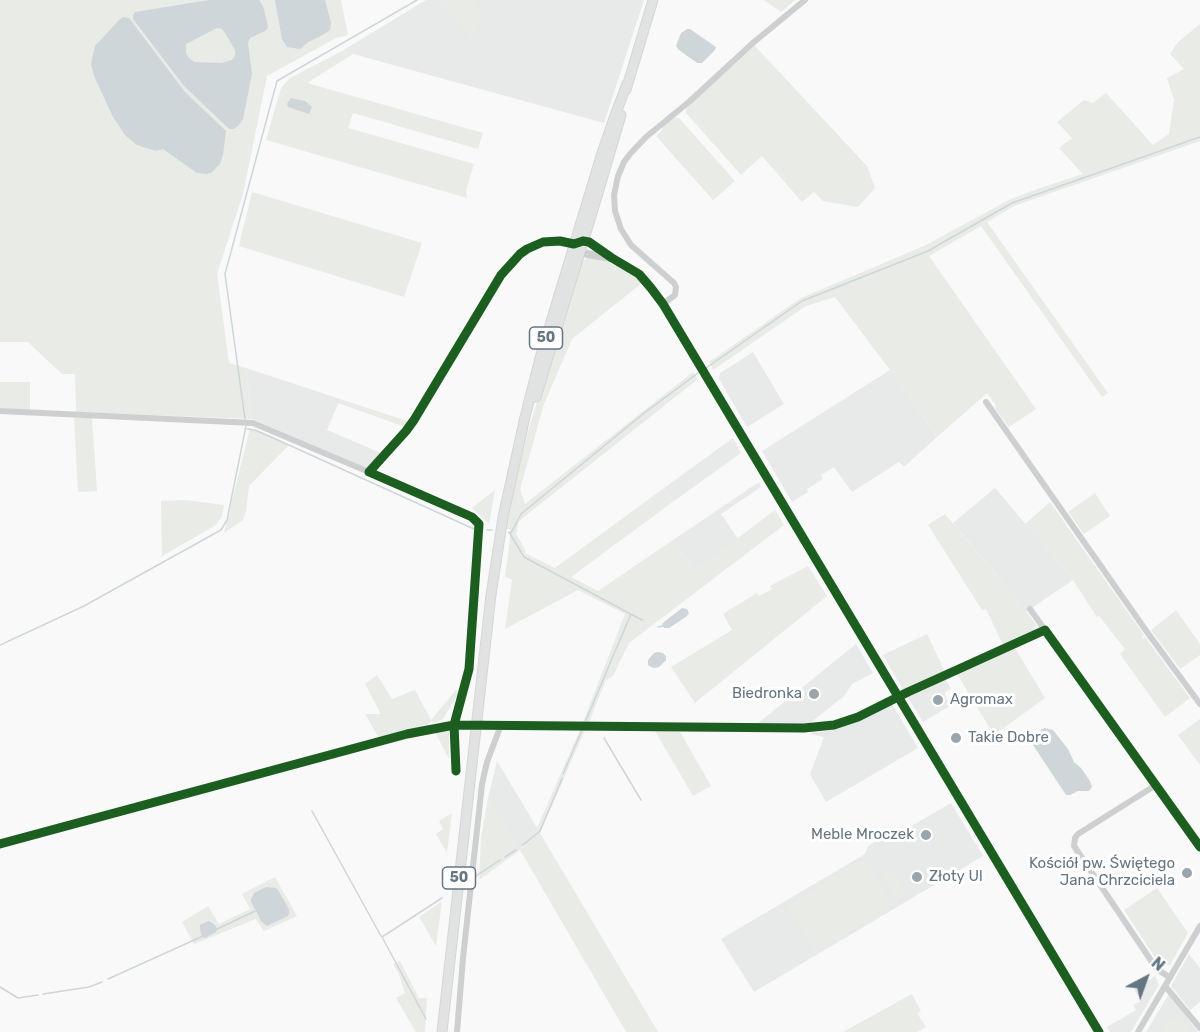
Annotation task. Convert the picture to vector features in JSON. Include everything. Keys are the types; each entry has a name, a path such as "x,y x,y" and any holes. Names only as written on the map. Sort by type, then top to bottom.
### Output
{"main road":[{"name":"50","path":"442,1032 499,539 540,358 579,245 611,128 653,0"}],"street":[{"path":"663,304 675,295 674,283 631,245 621,229 615,211 614,195 622,166 630,153 646,137 805,0"},
{"path":"369,472 414,420 501,275 520,254 536,244 555,241 579,245 593,255 612,258 639,274 663,304 1099,1032"},
{"path":"986,402 1200,704"},
{"path":"0,411 253,423 472,516 479,524 469,669 453,725 456,771"},
{"path":"1030,609 1200,847"},
{"path":"0,844 396,737 453,725 818,727 841,723 1045,630"},
{"path":"457,1032 482,784 487,762 501,725"},
{"path":"1156,785 1078,834 1074,846 1156,968 1170,978"},
{"path":"1138,1032 1200,926"},
{"path":"1165,986 1200,1028"}],"shaded area":[{"path":"0,0 341,0 348,35 336,38 267,76 243,194 217,274 229,363 246,368 252,419 76,412 75,374 62,374 28,342 0,342"},
{"path":"209,0 259,0 263,6 268,28 250,38 248,43 252,74 243,119 239,125 230,129 184,86 133,19 135,12","holes":["217,28 222,29 235,50 232,60 222,63 194,62 189,58 186,53 186,44"]},
{"path":"275,0 325,0 331,23 330,30 300,49 287,47 282,39"},
{"path":"426,0 644,0 604,123 342,51"},
{"path":"438,0 473,0 482,13 472,41"},
{"path":"764,0 795,0 781,12"},
{"path":"123,17 129,18 185,92 226,131 220,164 212,172 197,173 163,149 156,151 137,145 126,136 113,117 94,76 91,64 95,46"},
{"path":"1200,24 1200,141 1014,206 987,222 1108,393 1102,397 981,226 929,256 1036,409 1009,427 987,393 937,437 835,297 806,306 713,370 709,362 801,298 924,246 1009,200 1083,174 1059,148 1072,138 1057,122 1084,100 1093,103 1106,93 1153,145 1169,134 1174,100 1167,78 1184,69 1170,54 1178,42"},
{"path":"687,29 716,47 702,63 697,63 676,46 681,33"},
{"path":"755,46 867,166 875,188 858,207 823,201 814,192 802,202 762,156 741,175 686,113 686,107"},
{"path":"342,51 353,54 307,83 483,133 478,149 353,113 348,128 474,164 466,191 467,198 266,140 281,88 290,78"},
{"path":"291,98 305,101 312,107 309,114 288,107 287,104"},
{"path":"673,118 679,118 735,181 713,200 656,136 663,129 661,127"},
{"path":"252,192 422,243 404,297 239,246"},
{"path":"588,258 603,260 619,267 642,283 572,339 544,404 520,489 525,504 693,372 698,379 519,521 516,534 525,553 555,568 664,488 674,501 571,577 598,591 673,540 694,571 775,510 784,525 629,643 613,676 606,680 589,722 583,722 625,614 578,590 505,629 512,580 505,576 510,540 510,529 506,529 509,505 526,438 580,262"},
{"path":"753,352 784,404 747,427 719,379 720,373"},
{"path":"246,368 340,399 327,430 381,453 369,467 364,467 252,419"},
{"path":"890,370 937,437 904,467 899,462 852,492 834,467 821,475 823,479 807,489 808,492 792,502 762,451"},
{"path":"0,382 30,382 30,410 0,408"},
{"path":"340,399 410,422 405,427 338,403"},
{"path":"74,417 92,418 97,491 78,492"},
{"path":"250,428 289,445 249,486 243,520 224,533"},
{"path":"733,438 741,453 674,501 664,488"},
{"path":"759,482 761,487 721,514 738,539 694,571 673,540"},
{"path":"995,488 1073,580 1026,612 953,523"},
{"path":"495,490 489,524 472,508"},
{"path":"1095,493 1110,516 1084,534 1068,512"},
{"path":"185,500 224,505 222,516 216,525 162,556 161,501"},
{"path":"1050,502 1144,635 1143,639 1145,637 1190,698 1165,717 1120,654 1125,649 1099,616 1097,617 1073,580 1025,524"},
{"path":"945,514 1036,624 1033,633 1003,645 986,609 982,610 928,525"},
{"path":"808,566 827,596 695,703 671,667 732,630 723,614 757,593 759,596 772,589 770,586"},
{"path":"682,608 687,609 689,613 687,616 669,628 664,628 662,624"},
{"path":"1176,610 1200,644 1200,655 1180,669 1151,630"},
{"path":"927,634 945,672 903,690 883,655"},
{"path":"856,644 873,673 852,684 844,696 809,724 757,724"},
{"path":"1015,648 1045,698 994,735 957,674"},
{"path":"658,652 666,656 666,660 659,667 651,667 648,665 648,660"},
{"path":"377,675 392,699 415,690 431,720 456,690 458,694 443,719 434,723 431,721 426,726 379,738 365,714 381,714 365,684"},
{"path":"945,679 951,689 945,692 950,706 923,722 907,696"},
{"path":"892,704 918,748 826,802 810,774 824,737 810,734 853,723"},
{"path":"1200,719 1200,765 1178,735"},
{"path":"1044,728 1053,730 1068,749 1074,762 1090,781 1092,787 1089,791 1078,791 1066,795 1031,740 1033,735"},
{"path":"449,730 449,759 435,732"},
{"path":"580,730 585,730 540,833 658,1032 626,1032 520,850 539,833 537,828"},
{"path":"655,731 680,732 711,786 693,796"},
{"path":"497,761 540,833 519,850 488,798"},
{"path":"488,798 520,850 479,880 481,838"},
{"path":"951,803 983,856 754,992 721,939 865,854 868,846 890,833 908,828"},
{"path":"452,813 447,853 436,834 443,829 439,821"},
{"path":"865,858 893,905 815,953 786,906"},
{"path":"892,868 907,894 896,900 881,875"},
{"path":"275,877 297,916 264,931 256,919 194,944 182,922 208,906 219,924 250,909 242,894","holes":["278,890 289,913 261,921 251,899"]},
{"path":"266,887 276,888 289,909 288,916 267,926 261,921 251,902 254,893"},
{"path":"1157,888 1188,933 1170,965 1160,965 1124,910"},
{"path":"442,901 436,946 419,917"},
{"path":"209,921 217,929 205,938 202,936 200,925"},
{"path":"1189,954 1200,968 1200,1002 1190,1010 1171,986"},
{"path":"400,961 419,998 427,998 425,1032 416,1032 396,998 405,993 393,964"},
{"path":"1155,976 1159,985 1131,1032 1110,1032 1107,1027 1136,1010 1133,1005 1141,1001 1134,989"},
{"path":"912,994 921,1011 917,1013 926,1027 917,1032 843,1032"},
{"path":"1169,994 1198,1032 1146,1032"},
{"path":"1178,1013 1193,1032 1163,1032 1160,1028"}],"waterway":[{"path":"245,419 225,274 277,81 417,0"},
{"path":"706,368 802,301 928,251 1012,203 1200,137"},
{"path":"511,533 521,514 643,414 698,373"},
{"path":"0,645 84,606 221,530 227,520 246,426"},
{"path":"247,429 269,436 474,529"},
{"path":"487,530 492,530"},
{"path":"509,532 524,557 642,620"},
{"path":"586,720 631,614"},
{"path":"658,627 663,626"},
{"path":"563,774 582,730"},
{"path":"604,738 641,800"},
{"path":"523,845 540,831 562,779"},
{"path":"312,811 381,936"},
{"path":"505,857 516,850"},
{"path":"476,876 500,860"},
{"path":"426,1019 382,937 442,898"},
{"path":"215,930 255,911"},
{"path":"108,979 203,936"},
{"path":"43,994 89,987 102,982"},
{"path":"0,987 18,998 38,995"}],"cycle path":[{"path":"456,771 454,725 469,669 479,524 472,517 369,472 414,420 501,275 520,254 543,242 560,241 574,244 589,242 639,274 663,304 1099,1032"},
{"path":"0,844 407,734 454,725 804,728 834,725 858,717 1045,630 1200,847"}],"place":[{"name":"Biedronka","path":"814,694"},
{"name":"Agromax","path":"938,700"},
{"name":"Takie Dobre","path":"956,738"},
{"name":"Meble Mroczek","path":"926,835"},
{"name":"Kościół pw. Świętego Jana Chrzciciela","path":"1187,873"},
{"name":"Złoty Ul","path":"917,877"}]}
